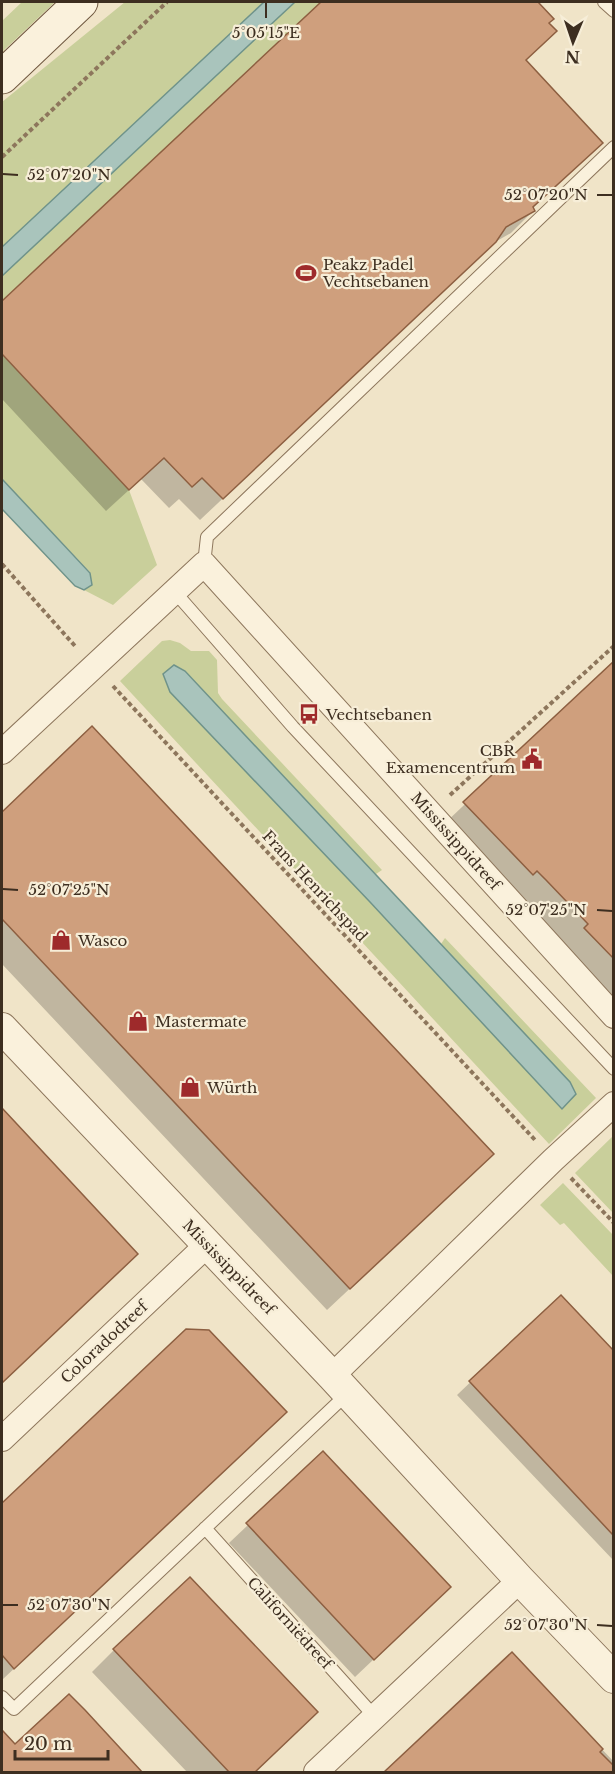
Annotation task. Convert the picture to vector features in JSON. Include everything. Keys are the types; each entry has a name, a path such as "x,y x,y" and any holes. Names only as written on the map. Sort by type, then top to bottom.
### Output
{"main road":[{"path":"2,77 81,2"}],"street":[{"path":"2,752 204,564"},
{"name":"Mississippidreef","path":"204,564 614,1016"},
{"name":"Mississippidreef","path":"2,1028 340,1384 520,1580 614,1678"},
{"path":"340,1384 553,1160 614,1104"},
{"name":"Coloradodreef","path":"2,1438 207,1245"},
{"path":"316,1773 520,1580"}],"lane":[{"path":"604,2 614,11"},
{"path":"204,564 207,537 614,147"},
{"path":"174,591 293,727 614,1069"},
{"path":"2,1697 14,1709 205,1528 340,1384"},
{"name":"Californiëdreef","path":"205,1528 375,1717"}],"path":[{"path":"2,157 167,2"},
{"name":"Frans Henrichspad","path":"2,564 94,666 614,1223"},
{"path":"442,802 614,646"}],"green space":[{"path":"22,2 55,2 2,52 2,21"},
{"path":"125,2 264,2 2,247 2,102"},
{"path":"295,2 321,2 2,301 2,276"},
{"path":"2,354 129,490 157,565 113,605 84,590 92,585 90,572 2,479"},
{"path":"170,640 180,643 191,651 209,651 217,660 218,693 222,699 382,870 376,874 185,671 174,665 163,674 170,692 370,902 561,1108 576,1094 570,1082 441,944 445,938 596,1098 549,1144 120,681 162,641"},
{"path":"614,1136 613,1213 575,1173"},
{"path":"563,1183 613,1235 613,1276 564,1223 560,1225 540,1205"}],"water":[{"path":"264,2 295,2 2,276 2,247"},
{"path":"2,479 90,573 92,585 84,590 75,586 2,509"},
{"path":"174,665 185,671 570,1082 576,1094 562,1109 370,902 170,692 163,674"}],"building":[{"path":"321,2 538,2 554,19 549,23 557,31 526,60 603,143 533,207 535,211 506,227 496,242 223,499 202,478 192,487 164,458 129,490 2,354 2,301"},
{"path":"614,661 614,959 584,928 588,924 546,880 537,871 533,875 463,802"},
{"path":"92,726 494,1154 350,1289 2,919 2,812"},
{"path":"2,1108 138,1254 2,1383"},
{"path":"561,1295 614,1351 614,1536 469,1381"},
{"path":"186,1329 209,1330 287,1412 14,1669 2,1655 2,1503"},
{"path":"323,1451 451,1587 374,1660 246,1523"},
{"path":"190,1577 318,1712 254,1773 230,1773 113,1649"},
{"path":"512,1652 603,1749 600,1752 614,1766 614,1773 383,1773"},
{"path":"69,1694 143,1773 2,1773 2,1730 15,1744"}],"place":[{"name":"Peakz Padel Vechtsebanen","path":"306,273"},
{"name":"Vechtsebanen","path":"309,714"},
{"name":"CBR Examencentrum","path":"532,759"},
{"name":"Wasco","path":"61,940"},
{"name":"Mastermate","path":"138,1021"},
{"name":"Würth","path":"190,1087"}]}
